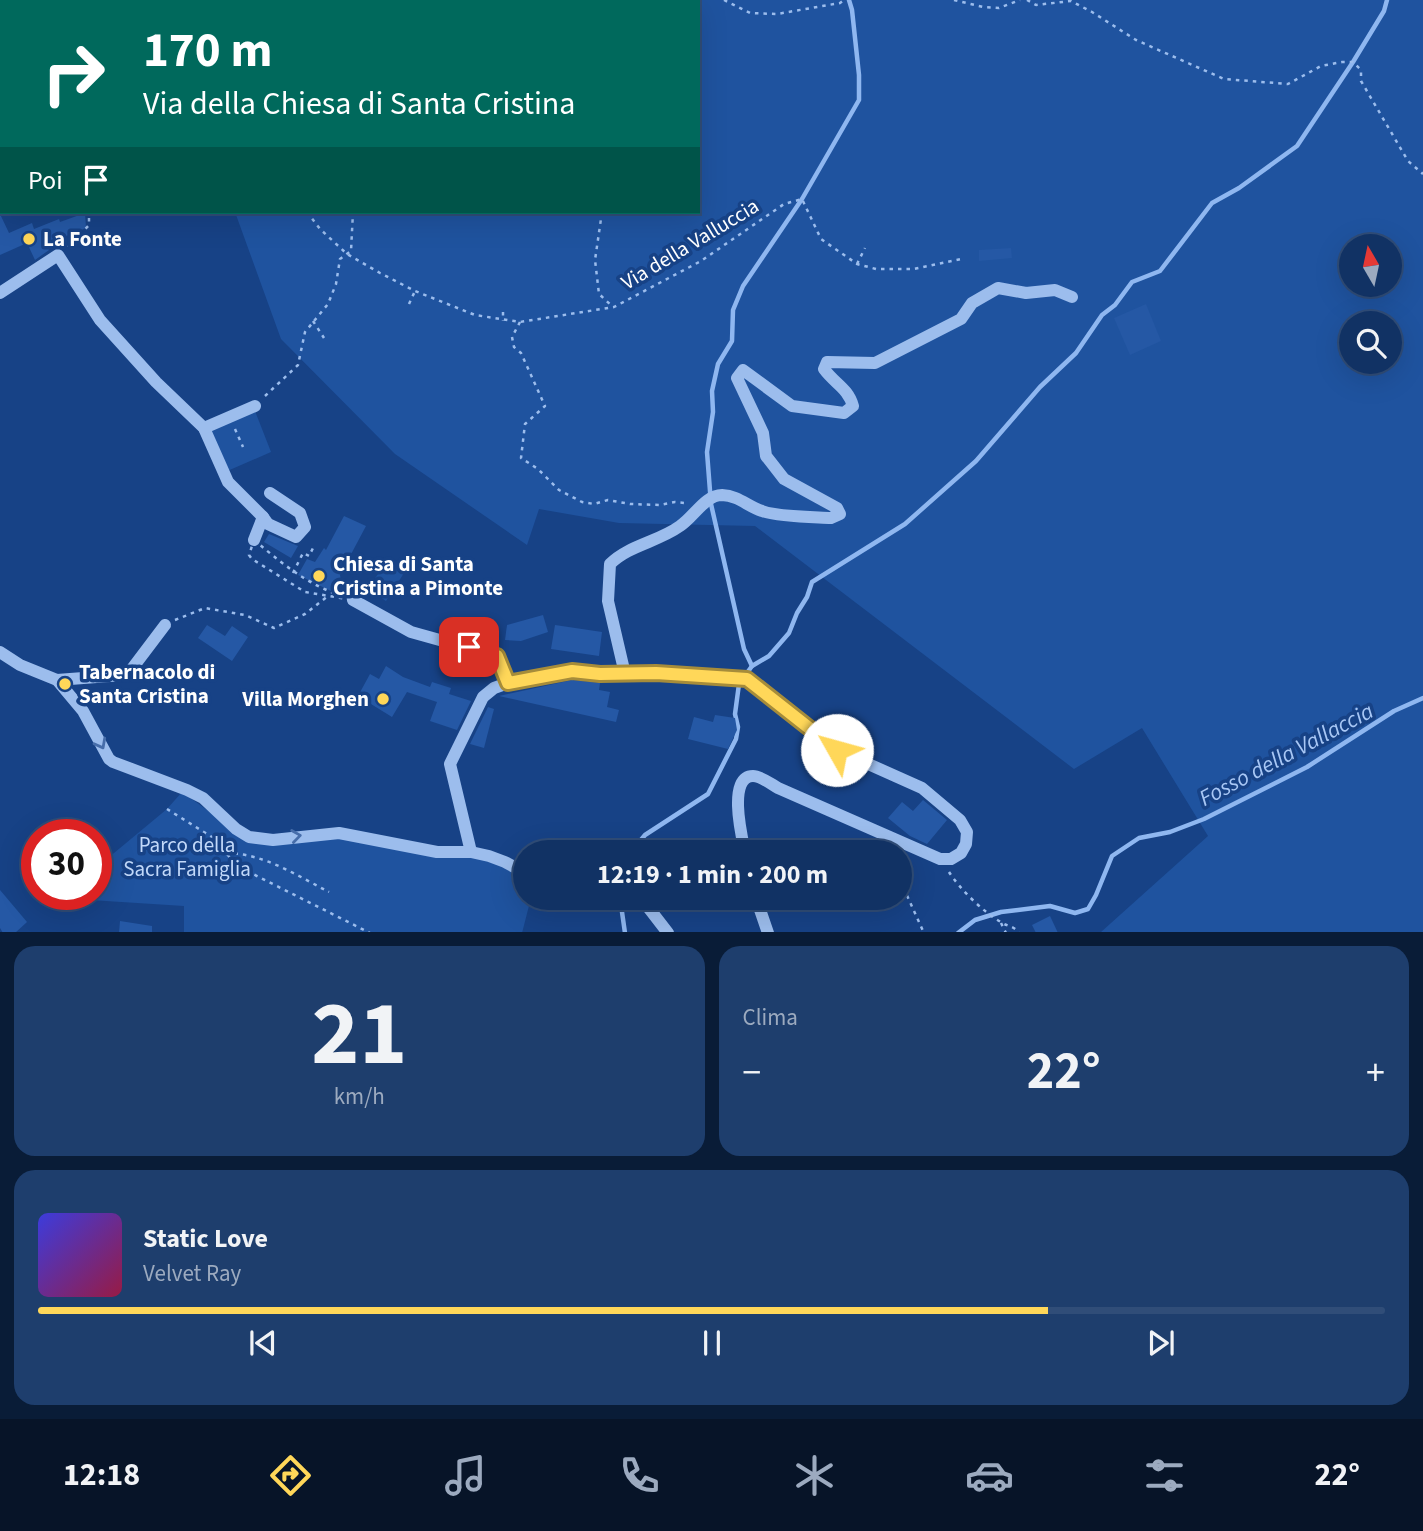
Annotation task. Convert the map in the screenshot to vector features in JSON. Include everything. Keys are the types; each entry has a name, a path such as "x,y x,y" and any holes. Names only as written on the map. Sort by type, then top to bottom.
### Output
{"street":[{"path":"0,293 58,255 100,320 156,382 204,428 228,482 268,524 296,537 305,527 300,513 270,493"},
{"path":"625,674 608,601 610,564 620,554 660,539 683,525 706,502 720,495 741,499 761,511 831,518 840,513 837,508 784,479 765,456 763,433 737,378 743,370 792,406 844,413 853,406 849,394 833,381 824,369 827,362 874,363 961,319 972,303 998,288 1026,293 1055,290 1072,297"},
{"path":"204,428 255,405"},
{"path":"254,540 263,517"},
{"path":"353,600 411,632 497,656 508,683"},
{"path":"0,652 20,665 57,680 123,675 131,670 165,625"},
{"path":"471,852 450,764 483,697 494,688 508,683 572,671 747,679 824,742 922,788 960,820 967,832 966,844 961,853 951,859 940,859 912,847"},
{"path":"57,680 83,711 109,758 202,798 236,829 249,837 272,839 339,833 438,852 471,852 513,866"},
{"path":"744,840 738,794 744,781 754,776 896,840"},
{"path":"650,910 667,932"},
{"path":"760,910 768,932"}],"path":[{"path":"724,0 750,13 777,14 840,3 844,0"},
{"path":"954,0 999,8 1020,0"},
{"path":"1027,0 1035,5 1071,1 1136,40 1224,79 1288,84 1321,66 1353,62 1361,70 1361,81 1408,162 1423,174"},
{"path":"1035,5 1039,0"},
{"name":"Via della Valluccia","path":"309,214 320,229 347,254 415,291 475,315 520,323 614,307 701,261 784,204 802,199 821,239 857,264 876,270 915,269 961,259"},
{"path":"77,240 89,225 89,214"},
{"path":"255,405 298,365 305,332 328,304 336,284 340,259 351,251 353,214"},
{"path":"602,214 595,260 596,274 599,294 614,307"},
{"path":"857,264 865,248"},
{"path":"409,304 415,291"},
{"path":"503,312 503,321"},
{"path":"313,321 324,338"},
{"path":"520,323 512,337 513,347 521,353 545,406 525,424 521,457 559,490 582,502 608,500 660,505 706,502"},
{"path":"229,416 243,447"},
{"path":"165,625 205,608 244,615 274,628 305,614 328,596 305,592 252,559 249,555 254,540 293,573 323,589 353,600"},
{"path":"293,573 303,553 309,556 314,546"},
{"path":"167,809 215,839 231,859 247,871 368,932"},
{"path":"226,853 240,853 278,866 330,892"},
{"path":"940,859 953,879 1001,923 1006,932"},
{"path":"912,905 925,932"},
{"path":"1001,923 1014,926 1018,932"}],"green space":[{"path":"700,0 1423,0 1423,932 1101,932 1208,836 1142,728 1074,769 755,526 619,523 539,509 527,545 395,454 281,339 236,214 700,214"},
{"path":"255,411 271,452 225,472 208,431"},
{"path":"386,562 404,573 386,601 368,589"},
{"name":"Parco della Sacra Famiglia","path":"182,792 246,838 342,837 469,855 500,864 513,871 513,910 528,910 522,932 184,932 184,906 112,901 112,855 167,809"}],"building":[{"name":"La Fonte","path":"0,214 9,233 32,223 34,229 59,219 60,222 85,214 86,228 47,244 49,250 35,260 27,243 0,255"},
{"path":"1011,248 1012,258 979,261 979,250"},
{"path":"1146,304 1161,341 1130,355 1114,318"},
{"path":"344,516 366,526 340,575 342,586 335,593 298,575 307,559 315,562 324,548 326,550"},
{"path":"269,534 298,546 291,558 264,542"},
{"path":"543,615 548,632 521,641 505,640 507,625"},
{"path":"207,625 225,636 232,626 248,637 232,661 198,638"},
{"path":"555,625 602,632 599,656 551,649"},
{"name":"Villa Morghen","path":"386,666 403,677 430,687 432,682 451,688 449,694 471,701 457,730 430,721 437,702 407,692 392,717 358,696 370,674 379,679"},
{"path":"572,680 600,683 599,690 610,692 607,707 619,710 616,722 499,696"},
{"path":"488,707 494,709 484,748 470,744"},
{"path":"715,715 735,718 737,730 728,749 688,739 694,717 713,722"},
{"path":"923,800 947,820 927,844 910,836 888,818 902,802 913,811"},
{"path":"0,890 27,922 16,932 2,932 0,928"},
{"path":"1050,916 1058,932 1036,932 1032,925"},
{"path":"120,921 152,926 152,932 119,932"}],"waterway":[{"path":"752,666 744,649 711,504 707,452 713,412 712,391 718,364 732,341 733,310 743,286 802,199 859,100 859,75 849,0"},
{"path":"641,840 708,794 736,739 738,727 735,714 739,684 752,666 769,656 789,633 812,582 905,524 976,461 1040,387 1076,353 1102,315 1115,305 1132,282 1160,271 1212,203 1239,188 1297,146 1353,62 1384,11 1387,0"},
{"name":"Fosso della Vallaccia","path":"959,932 975,920 1001,912 1050,906 1075,913 1088,909 1112,856 1139,838 1170,832 1204,819 1307,767 1394,711 1423,698"},
{"path":"622,910 625,932"}],"place":[{"name":"La Fonte","path":"29,239"},
{"name":"Chiesa di Santa Cristina a Pimonte","path":"319,576"},
{"name":"Tabernacolo di Santa Cristina","path":"65,684"},
{"name":"Villa Morghen","path":"383,699"}],"route":[{"path":"469,647 497,656 508,683 572,671 747,679 837,750"}]}
